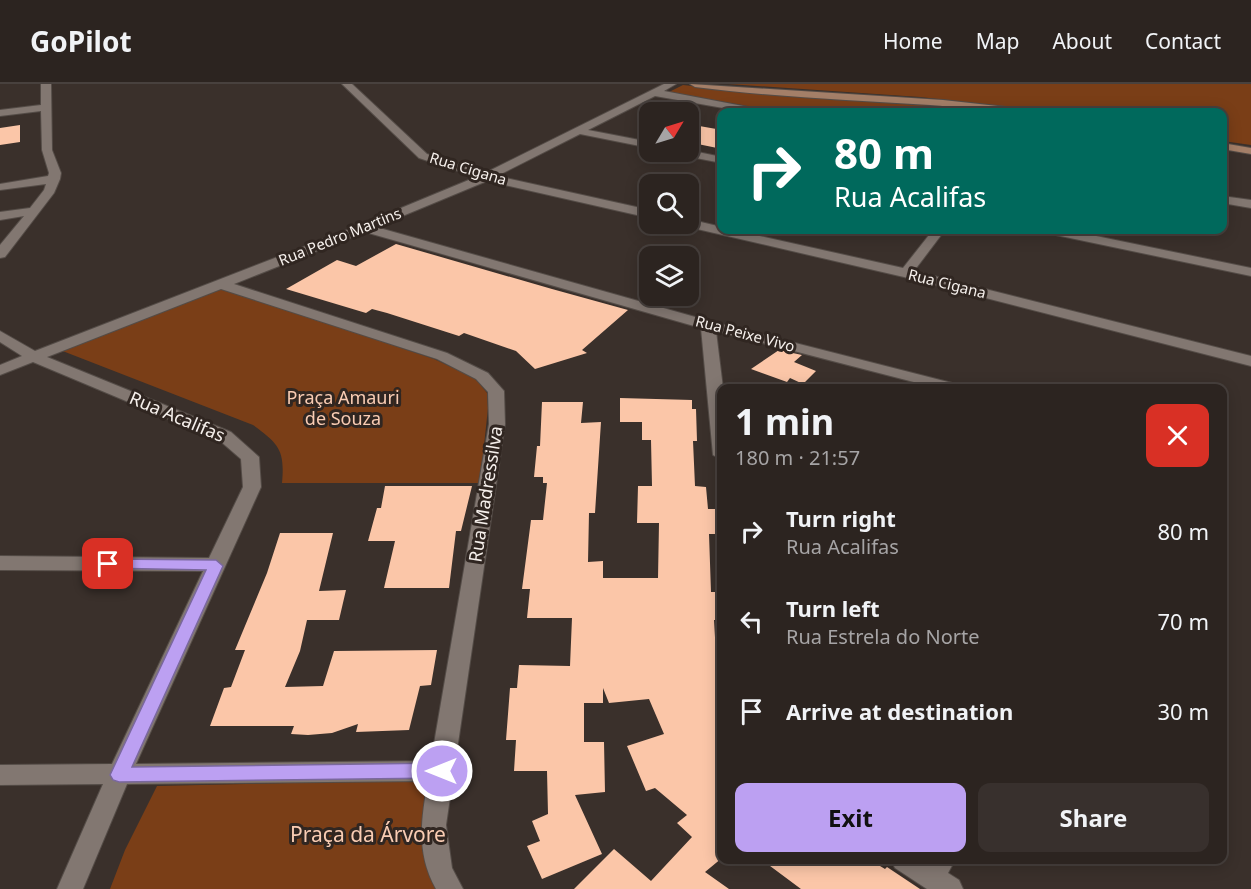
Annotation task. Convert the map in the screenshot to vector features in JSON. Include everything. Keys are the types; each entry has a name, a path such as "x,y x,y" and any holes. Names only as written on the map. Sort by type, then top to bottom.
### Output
{"main road":[{"path":"695,84 781,94 992,108"},
{"path":"1227,147 1251,151"}],"street":[{"path":"0,254 50,190 54,179 55,174 47,150 46,84"},
{"name":"Rua Cigana","path":"347,84 423,156 486,177 639,212"},
{"name":"Rua Pedro Martins","path":"0,370 364,228 486,177 671,84"},
{"path":"656,93 738,108"},
{"path":"0,113 47,107"},
{"path":"580,131 639,143"},
{"path":"699,156 717,159"},
{"path":"0,187 54,179"},
{"path":"1227,200 1251,204"},
{"path":"0,216 34,211"},
{"name":"Rua Cigana","path":"699,226 717,230"},
{"name":"Rua Peixe Vivo","path":"364,228 708,325 938,384"},
{"name":"Rua Cigana","path":"736,234 906,273 1251,361"},
{"path":"906,273 936,234"},
{"path":"1071,234 1251,272"},
{"name":"Rua Madressilva","path":"221,284 442,356 482,376 496,392 497,424 433,825 440,870 450,889"},
{"path":"708,325 717,409"},
{"name":"Rua Acalifas","path":"0,335 33,357 225,436 250,457 252,487 119,775 70,889"},
{"name":"Rua Cigana","path":"1205,348 1251,369"},
{"path":"0,563 216,566"},
{"path":"0,775 442,771"},
{"path":"914,864 940,875"}],"green space":[{"path":"728,84 1251,84 1251,145 1227,142 1227,108 1018,108 920,97"},
{"path":"683,85 956,108 758,108 669,92"},
{"name":"Praça Amauri de Souza","path":"222,288 434,359 475,378 487,393 488,408 480,483 282,483 282,463 278,449 269,437 253,425 60,350"},
{"name":"Praça da Árvore","path":"429,780 423,835 426,861 436,889 110,889 125,850 157,786"}],"building":[{"path":"20,125 20,142 0,145 0,128"},
{"path":"699,126 717,129 717,148 699,144"},
{"path":"396,244 628,310 582,350 587,353 535,369 516,351 464,333 459,336 387,313 372,309 366,313 286,289 337,260 356,266"},
{"path":"779,350 802,355 794,362 816,371 803,384 790,378 787,382 751,369"},
{"path":"620,398 692,400 692,409 696,409 697,441 693,441 695,486 706,487 708,509 715,509 717,534 709,534 711,592 716,592 717,601 717,620 714,620 717,672 717,862 705,872 729,889 574,889 614,849 651,881 692,837 677,823 687,815 655,788 646,791 627,746 664,734 649,699 609,703 603,688 603,703 584,703 584,742 604,742 605,792 575,795 602,854 542,879 527,846 540,841 532,821 548,814 547,771 514,771 516,740 506,740 510,688 517,688 519,665 570,666 572,618 527,618 530,589 522,589 531,520 543,520 547,483 543,483 543,477 534,477 537,446 540,446 542,402 583,402 581,423 601,422 595,513 589,513 588,562 603,561 603,578 658,578 659,523 637,523 638,486 652,486 651,440 642,440 642,422 620,422"},
{"path":"385,486 472,486 461,531 456,531 449,588 384,588 395,541 368,541 377,508 381,508"},
{"path":"280,533 333,533 319,591 346,590 339,620 307,620 300,651 285,687 323,686 334,651 437,650 431,685 420,686 409,730 356,732 358,724 332,733 308,735 291,734 294,726 210,726 224,688 231,687 245,650 235,650 267,573"},
{"path":"767,864 877,864 885,869 887,867 920,889 801,889"}],"route":[{"path":"108,564 216,566 119,775 442,771"}]}
